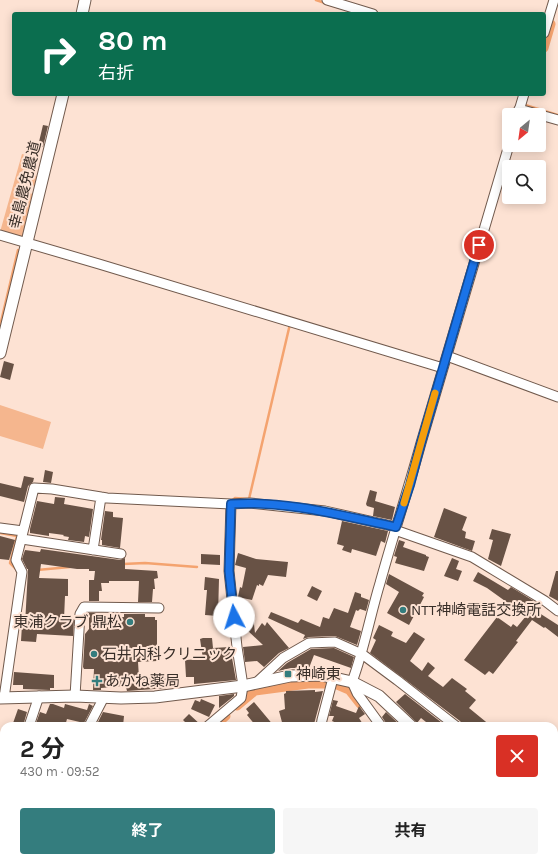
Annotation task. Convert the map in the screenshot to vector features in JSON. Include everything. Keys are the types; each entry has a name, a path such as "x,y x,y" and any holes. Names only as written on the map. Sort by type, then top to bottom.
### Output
{"street":[{"path":"82,12 85,0"},
{"path":"326,0 366,12"},
{"path":"546,26 554,0"},
{"name":"幸島農免農道","path":"0,352 62,96"},
{"path":"519,108 523,96"},
{"path":"546,118 558,120"},
{"path":"378,722 357,693 352,682 362,654 394,527 410,485 441,367 447,356 507,152"},
{"path":"0,235 441,367"},
{"path":"447,356 558,397"},
{"path":"407,722 379,696 352,682 332,683 321,675 298,676 243,686 154,698 40,696 2,698 22,572 16,560 34,488 52,489 101,497 231,504 250,502 325,511 394,527 472,557 545,601 558,611"},
{"path":"93,550 101,497"},
{"path":"213,722 241,698 243,686 237,647 229,571 231,504"},
{"path":"0,528 22,535 93,550 121,554"},
{"path":"75,696 80,614 84,607 159,608"},
{"path":"256,683 283,658 309,643 335,642 362,654 451,722"},
{"path":"322,722 332,683"},
{"path":"30,722 40,696"},
{"path":"91,722 104,697"}],"shaded area":[{"path":"22,154 25,155 28,173 37,176 35,186 31,185 29,193 33,194 23,239 0,232"},
{"path":"0,405 51,422 43,449 0,436"}],"building":[{"path":"43,125 48,126 43,147 38,146"},
{"path":"4,361 14,364 10,380 0,377"},
{"path":"45,470 53,472 51,483 43,482"},
{"path":"24,476 34,478 33,482 28,486 24,502 0,496 0,483 21,488"},
{"path":"370,490 377,492 375,501 395,507 392,520 373,516 374,508 367,506 366,504"},
{"path":"55,497 65,498 64,504 93,509 89,537 85,536 84,542 68,540 69,537 63,536 64,535 49,533 49,536 30,533 37,501 54,504"},
{"path":"444,508 467,517 462,530 466,532 465,538 475,541 472,551 434,537"},
{"path":"105,511 113,512 113,517 123,518 120,548 102,545 101,540"},
{"path":"342,521 388,531 385,543 381,541 376,556 352,549 351,553 342,550 344,546 337,544"},
{"path":"492,529 511,534 501,566 488,559 493,540 489,539"},
{"path":"0,536 15,540 9,560 0,559"},
{"path":"399,540 405,542 403,547 429,557 424,571 395,563 397,557 394,556"},
{"path":"41,549 120,560 125,558 125,569 157,571 158,578 154,579 155,589 153,589 152,602 138,602 139,581 109,581 109,583 101,583 102,591 99,591 99,601 89,601 89,580 94,580 95,571 89,571 89,569 77,569 41,564 39,578 68,579 68,596 65,596 64,619 74,619 73,636 37,634 36,642 21,641 22,625 25,625 28,569 22,559 25,550 40,552"},
{"path":"238,553 256,559 288,562 286,577 268,575 263,586 259,584 259,586 257,585 252,600 238,597 240,587 242,588 246,568 235,565"},
{"path":"201,554 220,555 220,565 201,564"},
{"path":"452,558 459,561 456,569 462,571 458,581 444,576"},
{"path":"556,571 558,571 558,601 549,596"},
{"path":"478,572 508,590 511,587 537,603 533,609 558,625 558,637 545,627 544,628 532,620 516,641 518,642 493,674 489,671 485,675 464,660 497,617 511,627 513,624 517,627 526,616 487,588 473,581"},
{"path":"389,574 424,593 422,596 424,597 409,625 387,613 399,592 386,584"},
{"path":"205,577 219,579 218,616 205,615 207,590 204,590"},
{"path":"312,586 322,591 317,601 307,596"},
{"path":"355,592 361,594 361,597 369,600 366,611 360,609 358,611 356,610 350,627 361,631 357,645 335,636 309,637 303,639 305,635 268,618 271,612 298,623 301,619 320,627 323,617 329,619 334,608 348,613"},
{"path":"89,613 99,613 99,617 124,617 124,614 145,614 145,617 155,617 155,620 157,620 157,661 138,662 139,678 168,678 168,685 161,686 168,688 127,691 125,686 93,690 94,669 84,669 83,667 85,634 89,629"},
{"path":"253,616 255,633 262,623 265,626 267,622 289,648 279,653 264,667 257,661 245,662 243,647 263,645 246,629 241,630 240,617"},
{"path":"379,625 393,632 391,636 406,643 414,632 425,639 410,661 422,671 428,662 435,668 428,676 443,687 452,678 467,689 465,691 476,700 469,708 486,722 461,722 370,653 376,640 373,638"},
{"path":"212,638 213,648 230,647 236,680 194,684 194,677 186,677 185,660 203,659 200,639"},
{"path":"334,648 354,657 351,668 314,655 309,668 291,668 278,671 287,663 311,649"},
{"path":"14,672 54,675 54,688 50,688 50,690 23,689 23,685 13,685"},
{"path":"286,691 323,691 315,722 282,722 279,711 285,709 284,694"},
{"path":"234,694 234,696 219,708 219,696"},
{"path":"405,694 441,722 426,722 421,718 416,722 396,702"},
{"path":"201,699 215,705 209,717 191,709 195,700 200,702"},
{"path":"333,700 338,701 336,706 356,713 359,706 365,714 359,718 362,722 334,722 332,721 334,716 329,716"},
{"path":"254,702 271,722 253,722 247,715 249,713 246,709"},
{"path":"50,704 64,708 65,704 87,710 89,704 93,706 85,722 67,719 66,722 36,722 40,712 46,714"},
{"path":"18,709 27,712 24,722 13,722"},
{"path":"103,712 124,716 123,722 98,722"},
{"path":"386,712 397,722 385,722 382,717"},
{"path":"189,714 198,722 185,722 183,720"}],"waterway":[{"path":"316,0 325,3"},
{"path":"546,41 551,24"},
{"path":"522,104 558,115"},
{"path":"0,326 18,250"},
{"path":"232,501 235,498 249,499 290,324"},
{"path":"0,533 17,536 10,563 16,569"},
{"path":"123,564 145,563 197,567"},
{"path":"37,570 70,567"},
{"path":"237,706 255,691 308,684 335,684 349,690 360,704"},
{"path":"219,722 226,716"}],"slow traffic":[{"path":"404,503 435,393"}],"place":[{"name":"NTT神崎電話交換所","path":"403,610"},
{"name":"東浦クラブ 鼎松","path":"130,622"},
{"name":"石井内科クリニック","path":"94,654"},
{"name":"神崎東","path":"288,674"},
{"name":"あかね薬局","path":"97,681"}],"route":[{"path":"234,617 229,571 231,504 250,502 325,511 396,527 410,485 479,245"}]}
